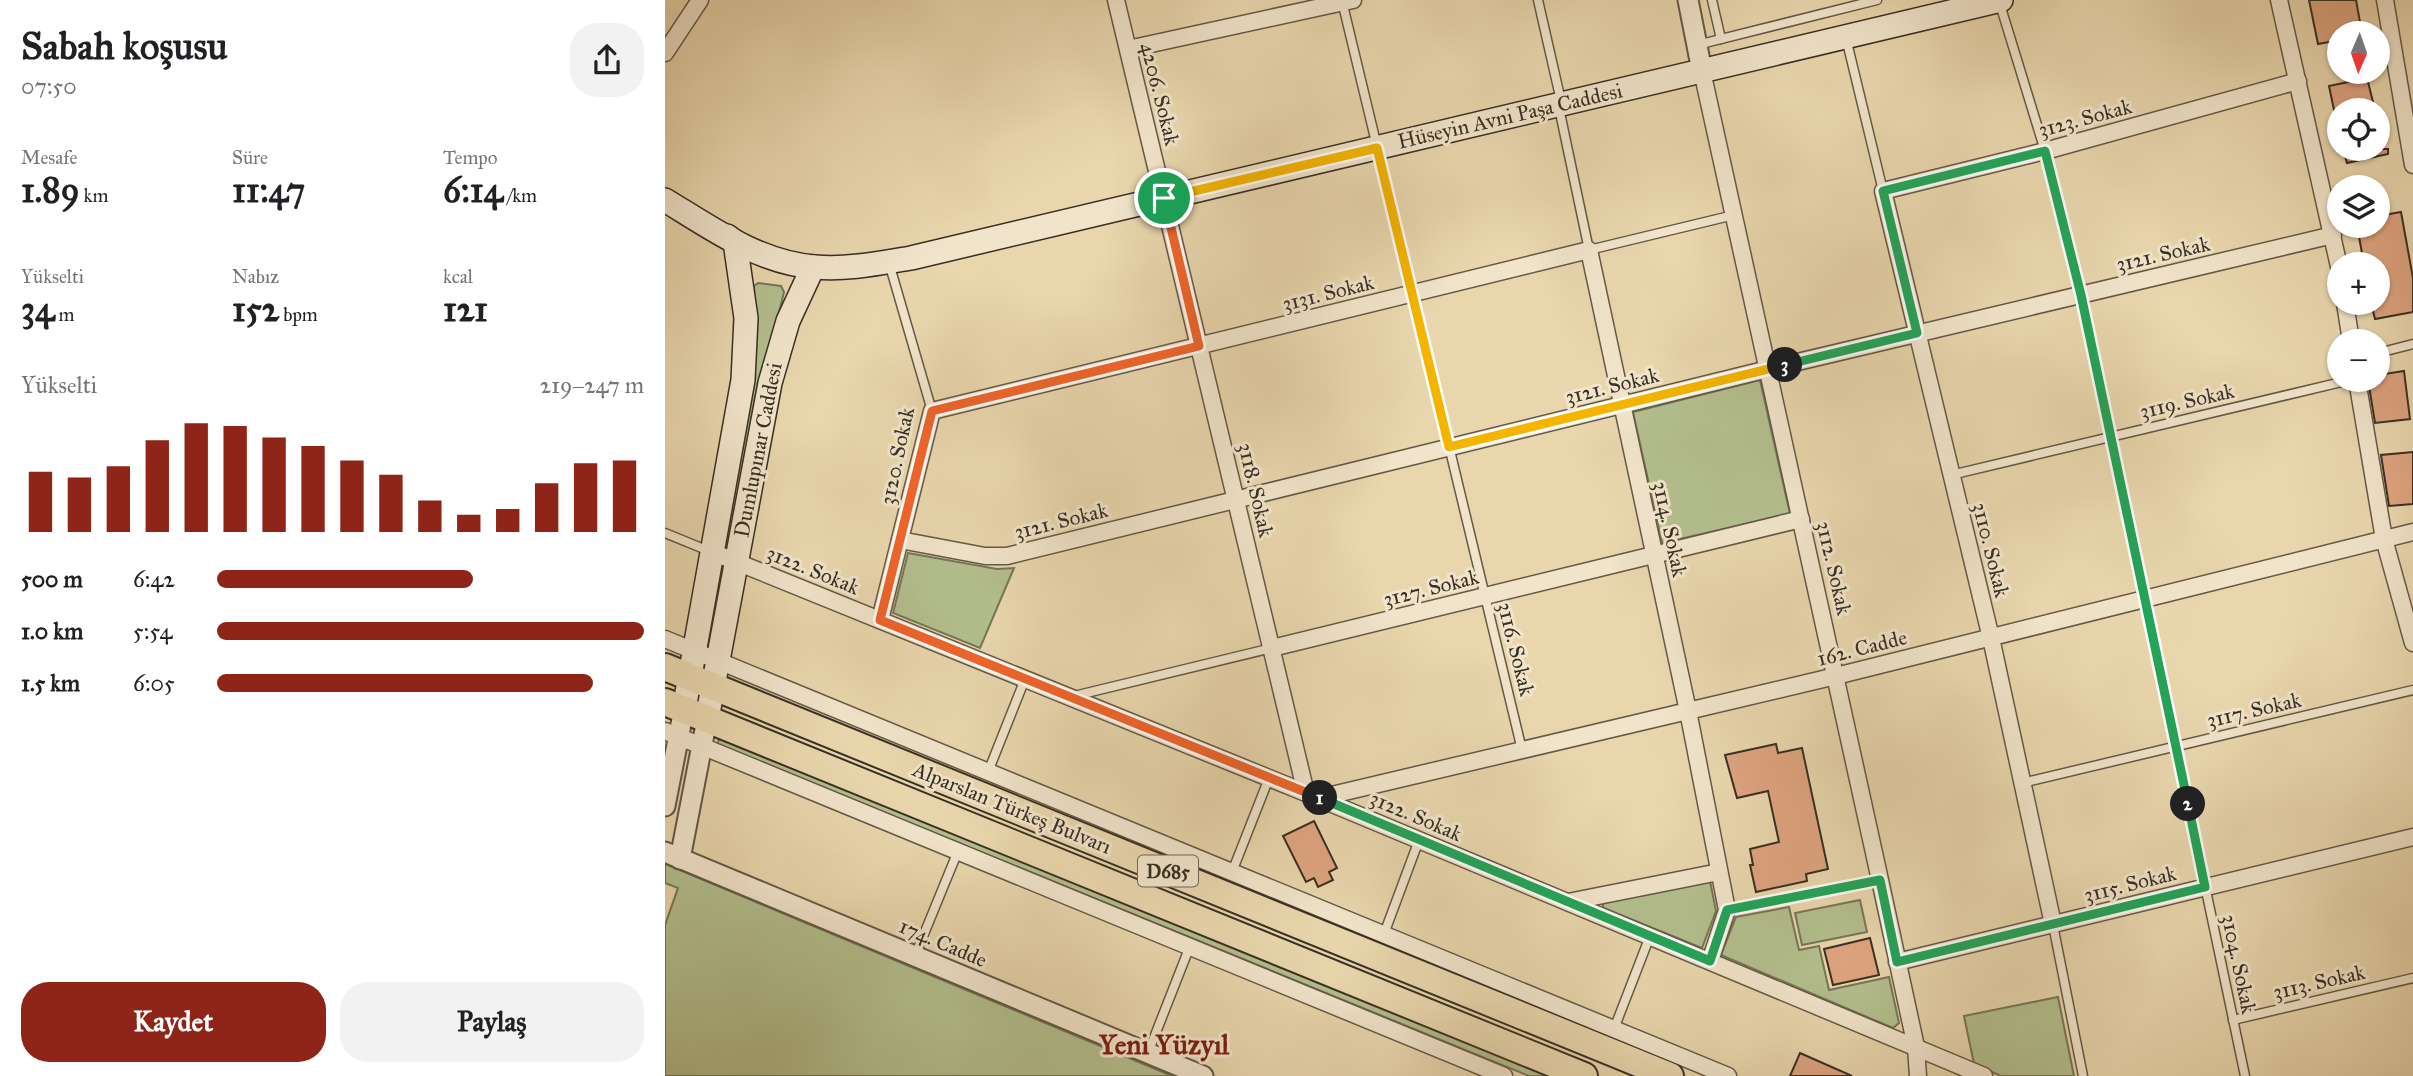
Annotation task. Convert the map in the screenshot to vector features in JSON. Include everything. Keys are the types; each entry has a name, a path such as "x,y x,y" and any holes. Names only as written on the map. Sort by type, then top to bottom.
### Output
{"highway":[{"name":"Alparslan Türkeş Bulvarı","path":"696,668 1670,1076"},
{"name":"Alparslan Türkeş Bulvarı","path":"685,710 1584,1076"}],"main road":[{"name":"Hüseyin Avni Paşa Caddesi","path":"813,267 867,265 889,261 2000,0"},
{"path":"665,186 735,242"},
{"path":"665,200 735,242 781,261 813,267"},
{"name":"Dumlupınar Caddesi","path":"696,668 712,552 746,355 746,318 735,242"},
{"name":"Dumlupınar Caddesi","path":"685,710 696,668 736,562 770,383 788,321 813,267"}],"street":[{"path":"665,53 700,0"},
{"name":"4206. Sokak","path":"1116,0 1164,198"},
{"path":"1688,0 1702,71"},
{"path":"2279,0 2327,209"},
{"path":"2385,0 2413,165"},
{"path":"1128,49 1346,1"},
{"name":"3112. Sokak","path":"1702,71 1880,880 1916,1048 1919,1076"},
{"name":"3123. Sokak","path":"1883,191 2045,151 2298,81"},
{"name":"3110. Sokak","path":"1883,191 1991,638 2053,924"},
{"name":"3118. Sokak","path":"1164,198 1272,648 1313,795"},
{"name":"3121. Sokak","path":"900,540 985,556 1007,556 1768,369 2327,236"},
{"name":"3131. Sokak","path":"932,411 1589,250"},
{"name":"3114. Sokak","path":"1589,250 1688,711 1727,910"},
{"path":"2359,392 2384,539 2413,643"},
{"name":"3120. Sokak","path":"880,620 932,411"},
{"name":"3127. Sokak","path":"1272,648 1801,519"},
{"name":"162. Cadde","path":"1313,795 1522,750 1836,677 2413,532"},
{"name":"3122. Sokak","path":"712,552 1313,795 1984,1076"},
{"path":"665,639 696,668 988,772 1728,1076"},
{"path":"665,806 672,734 685,710"},
{"path":"673,855 702,746 685,710"},
{"path":"672,734 1504,1076"},
{"name":"3115. Sokak","path":"1897,962 2413,837"},
{"name":"174. Cadde","path":"673,855 1203,1076"},
{"path":"1568,902 1719,872"},
{"path":"1710,961 1727,910"}],"lane":[{"name":"3114. Sokak","path":"1538,0 1589,250"},
{"path":"1712,0 1721,39"},
{"path":"1697,45 1877,0"},
{"name":"3104. Sokak","path":"2000,0 2045,151 2081,295 2245,1076"},
{"name":"3116. Sokak","path":"1346,1 1377,148 1522,750"},
{"name":"3110. Sokak","path":"1846,37 1883,191"},
{"name":"3131. Sokak","path":"1589,250 1734,215"},
{"name":"3120. Sokak","path":"889,261 932,411"},
{"path":"2390,350 2413,344"},
{"name":"3119. Sokak","path":"1951,475 2327,385"},
{"path":"665,533 712,552"},
{"name":"3127. Sokak","path":"1070,697 1272,648"},
{"path":"988,772 1025,679"},
{"name":"3117. Sokak","path":"2022,783 2413,690"},
{"path":"1232,872 1269,778"},
{"path":"1384,934 1419,840"},
{"path":"915,956 958,851"},
{"path":"1727,910 1880,880"},
{"name":"3110. Sokak","path":"2053,924 2083,1076"},
{"path":"1614,1029 1650,936"},
{"path":"1148,1053 1190,946"},
{"name":"3113. Sokak","path":"2233,1020 2413,978"}],"green space":[{"path":"758,283 781,286 784,292 763,379 730,548 720,545 756,329 754,286"},
{"path":"1760,380 1790,514 1662,543 1633,412"},
{"path":"908,553 997,569 1014,568 980,648 893,613"},
{"path":"720,737 1549,1076 1529,1076 717,744"},
{"path":"665,864 1172,1076 665,1076 665,925 678,888 665,883"},
{"path":"1710,881 1716,911 1702,948 1603,908 1603,902"},
{"path":"1860,900 1867,932 1802,945 1795,913"},
{"path":"1789,907 1799,950 1819,946 1829,990 1889,977 1899,1023 1893,1028 1721,955 1736,917"},
{"path":"2058,997 2074,1076 2001,1076 1974,1064 1964,1016"}],"building":[{"path":"2309,0 2356,0 2360,21 2327,21 2327,42 2318,44"},
{"path":"2368,84 2372,98 2332,98 2329,86"},
{"path":"2401,212 2413,278 2413,312 2375,319 2374,315 2390,315 2390,252 2362,252 2359,238 2390,238 2390,214"},
{"path":"2404,371 2410,419 2375,423 2370,392 2390,392 2390,373"},
{"path":"2413,452 2413,504 2389,506 2381,455"},
{"path":"1776,744 1778,753 1802,748 1828,869 1806,874 1807,881 1756,892 1750,865 1753,865 1750,849 1779,842 1768,791 1737,798 1725,755"},
{"path":"1314,821 1337,868 1329,872 1333,880 1318,887 1314,878 1306,882 1283,836"},
{"path":"1870,938 1879,975 1833,985 1824,949"},
{"path":"1800,1053 1852,1076 1790,1076"}],"district":[{"name":"Yeni Yüzyıl","path":"1164,1044"}],"route":[{"path":"1377,148 1449,447 1917,333 1883,191 2045,151 2081,295 2205,887 1897,962 1880,880 1727,910 1710,961 880,620 932,411 1199,346 1164,198 1377,148"}]}
